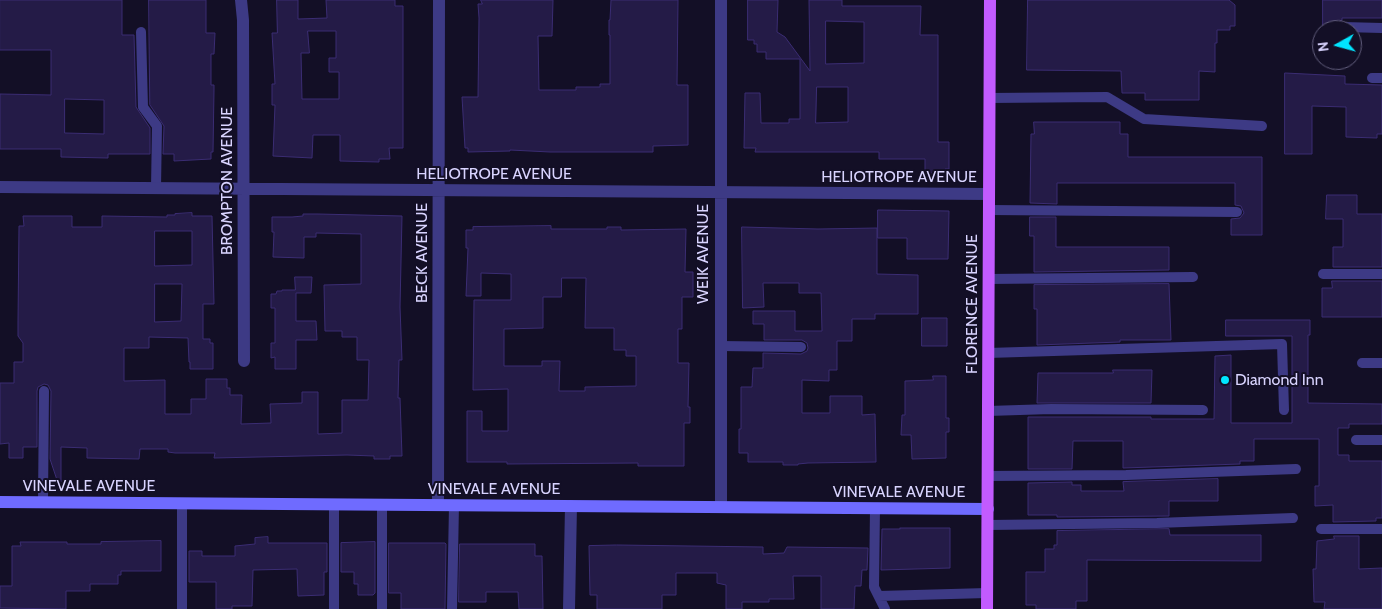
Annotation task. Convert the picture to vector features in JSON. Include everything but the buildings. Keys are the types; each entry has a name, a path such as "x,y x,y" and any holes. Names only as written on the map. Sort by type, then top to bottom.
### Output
{"main road":[{"name":"FLORENCE AVENUE","path":"987,609 990,0"}],"street":[{"name":"BROMPTON AVENUE","path":"241,0 243,20 244,361"},
{"name":"BECK AVENUE","path":"438,505 439,0"},
{"name":"WEIK AVENUE","path":"721,0 721,507"},
{"name":"HELIOTROPE AVENUE","path":"0,187 989,194"},
{"name":"VINEVALE AVENUE","path":"0,502 988,509"},
{"path":"569,609 571,506"}],"lane":[{"path":"1362,27 1382,28"},
{"path":"141,32 143,107 157,126 156,188"},
{"path":"989,98 1107,97 1144,119 1262,126"},
{"path":"989,210 1237,212"},
{"path":"1323,274 1382,274"},
{"path":"988,280 1193,277"},
{"path":"988,353 1282,344 1284,410"},
{"path":"720,346 801,347"},
{"path":"1362,363 1382,363"},
{"path":"43,502 44,391"},
{"path":"988,411 1051,409 1203,410"},
{"path":"1356,440 1382,440"},
{"path":"988,476 1126,475 1296,470"},
{"path":"182,503 182,609"},
{"path":"334,504 334,609"},
{"path":"382,504 382,609"},
{"path":"452,609 454,505"},
{"path":"875,508 874,586 885,609"},
{"path":"987,524 1157,523 1293,518"},
{"path":"1320,529 1382,529"},
{"path":"879,596 987,593"}],"place":[{"name":"Diamond Inn","path":"1225,380"}]}
